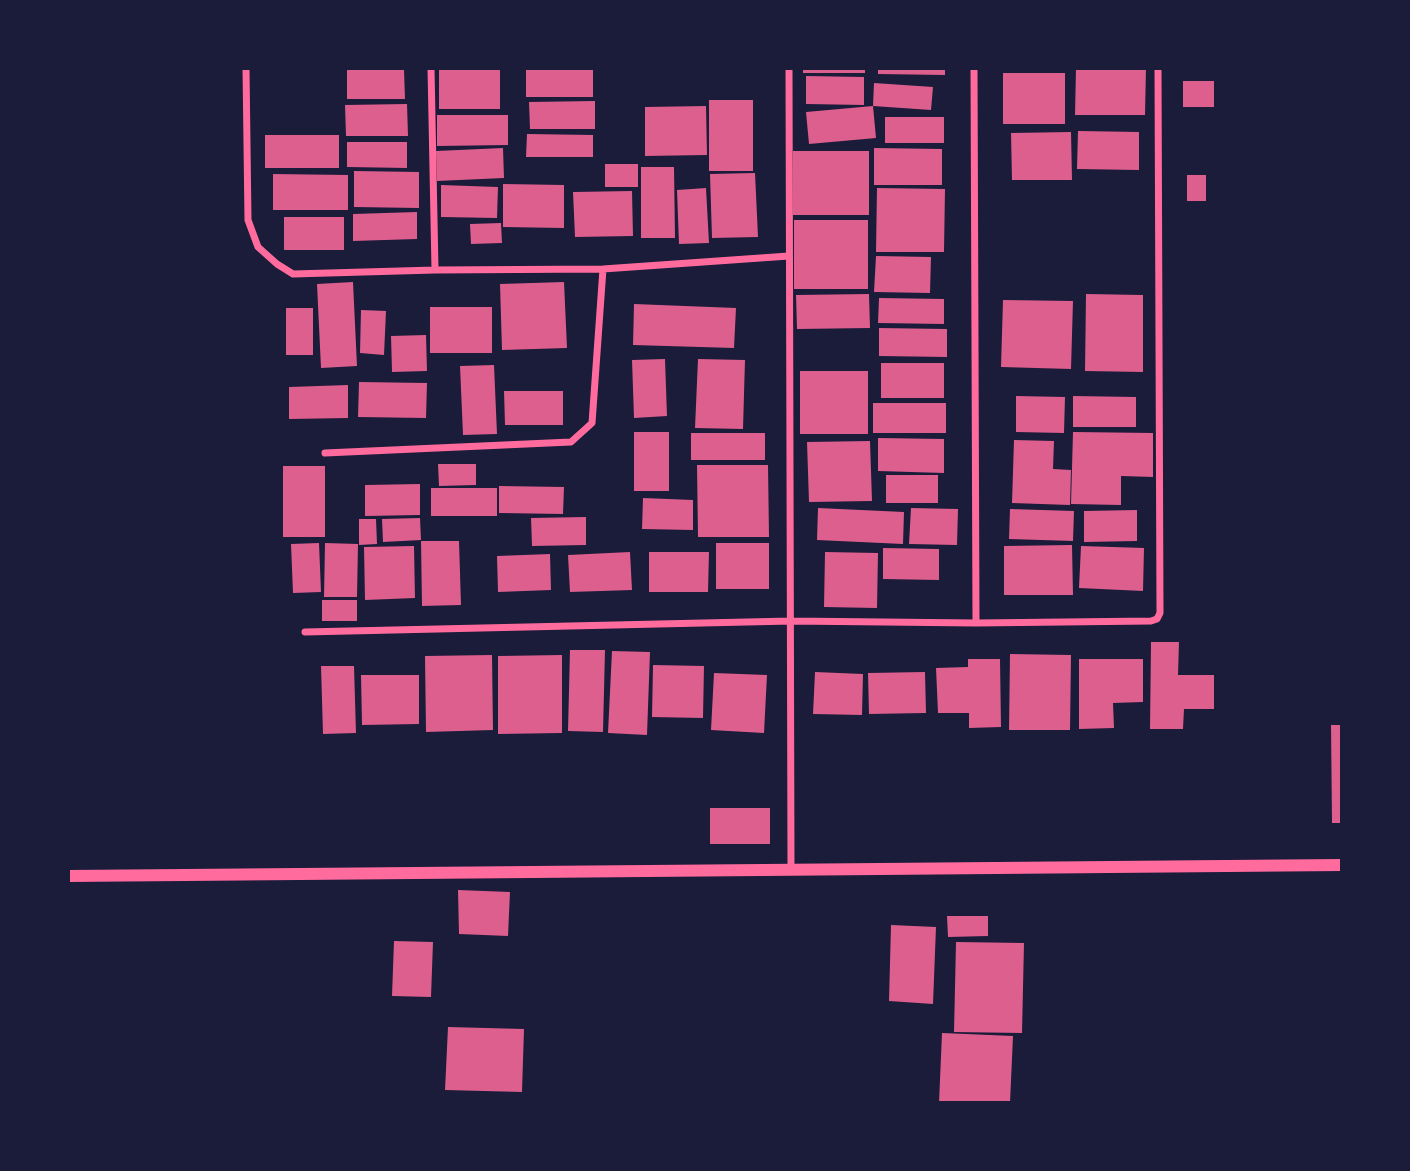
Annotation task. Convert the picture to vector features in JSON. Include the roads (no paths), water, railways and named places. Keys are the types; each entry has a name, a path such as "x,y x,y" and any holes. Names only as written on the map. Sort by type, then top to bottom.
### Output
{"street":[{"path":"246,68 248,220 258,247 293,274 603,269 789,256"},
{"path":"431,68 435,270"},
{"path":"789,68 791,869"},
{"path":"974,68 976,623"},
{"path":"305,632 791,621 976,623 1157,619 1160,613 1158,68"},
{"path":"325,453 571,442 592,423 603,269"},
{"path":"68,876 1342,864"}]}
